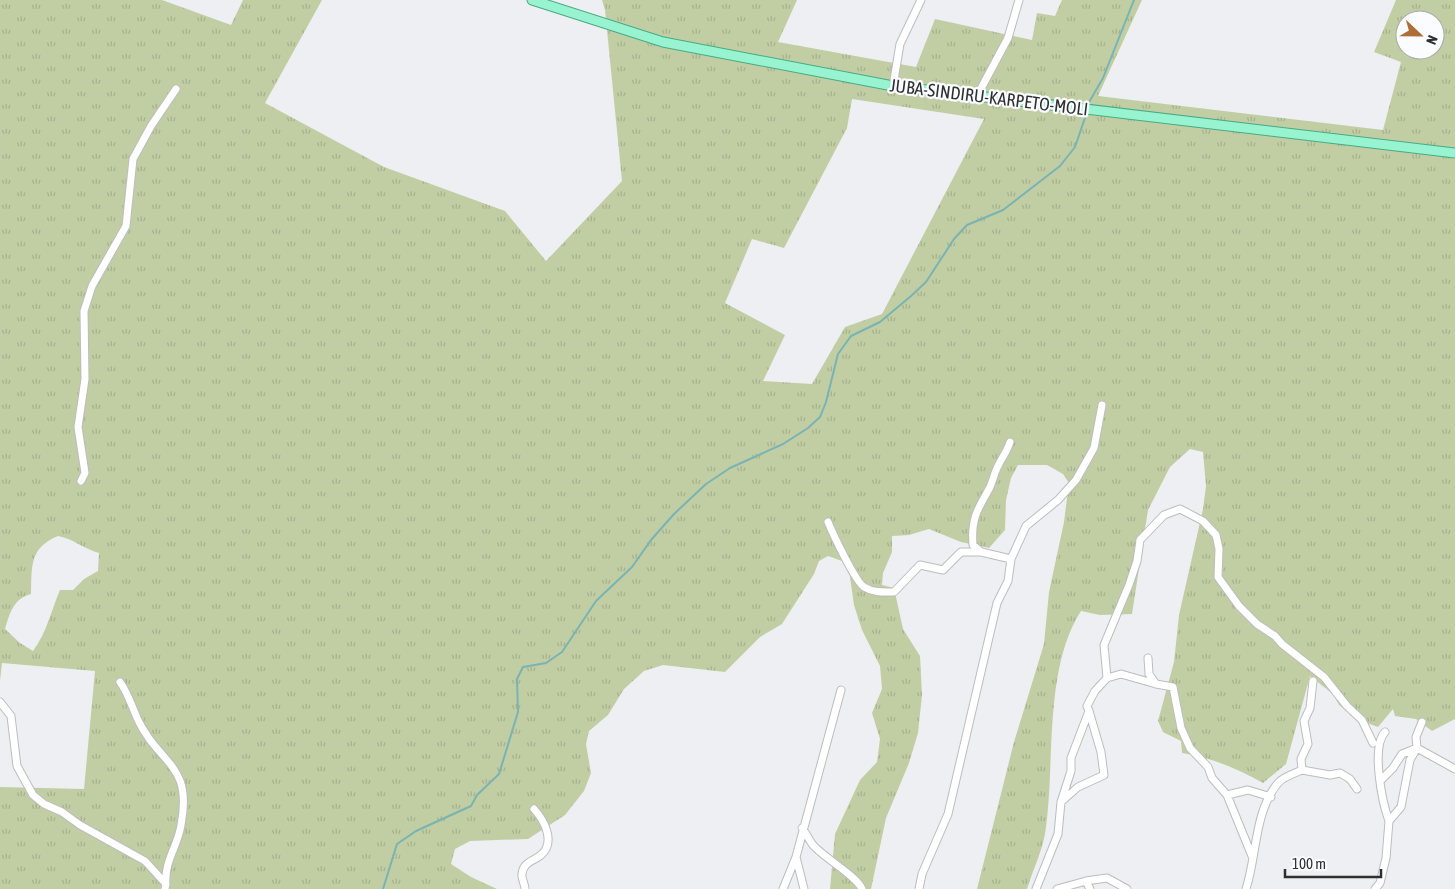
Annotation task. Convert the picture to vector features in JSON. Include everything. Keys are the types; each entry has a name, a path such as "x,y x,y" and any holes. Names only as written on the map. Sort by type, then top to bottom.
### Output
{"main road":[{"name":"JUBA-SINDIRU-KARPETO-MOLI","path":"532,0 663,42 744,60 893,86 1455,153"}],"street":[{"path":"893,86 900,44 921,0"},
{"path":"977,96 1008,38 1019,0"},
{"path":"81,481 85,473 78,426 84,379 84,311 92,286 126,226 133,159 151,126 176,88"},
{"path":"920,889 922,874 948,814 997,603 1008,581 1011,559 1026,526 1058,500 1076,480 1094,448 1102,405"},
{"path":"981,552 973,544 972,528 977,507 990,487 998,466 1006,455 1010,442"},
{"path":"1106,678 1104,645 1129,585 1137,560 1140,540 1164,515 1180,509 1203,521 1216,535 1219,549 1218,576 1239,606 1257,624 1275,636 1282,644 1324,677 1347,706 1362,720 1373,743"},
{"path":"828,522 836,542 862,586 876,592 894,592 920,565 943,570 961,552 981,552 1011,559"},
{"path":"1148,658 1149,674 1156,684"},
{"path":"1061,802 1078,787 1104,774 1101,752 1087,706 1095,691 1106,678 1121,674 1156,684 1173,686 1181,728 1190,748 1208,767 1212,778 1227,795 1252,856"},
{"path":"1302,770 1302,758 1308,744 1304,721 1310,708 1313,681"},
{"path":"120,682 138,720 169,761 184,788 181,825 166,865 166,886"},
{"path":"783,889 796,857 802,828 841,690"},
{"path":"0,702 11,716 17,766 33,796 44,804 62,812 80,825 145,860 166,886"},
{"path":"1036,889 1058,834 1061,802 1071,771 1071,758 1089,711"},
{"path":"1389,821 1401,807 1410,760 1417,748 1416,737 1422,722"},
{"path":"1375,889 1380,883 1386,858 1389,821 1385,809 1377,752 1380,737 1385,732"},
{"path":"1417,748 1455,769"},
{"path":"1381,780 1402,754 1417,748"},
{"path":"1249,888 1252,856 1265,803 1279,782 1302,770 1330,776 1340,773 1350,779 1357,789"},
{"path":"1227,795 1248,790 1270,797"},
{"path":"525,889 522,873 525,866 543,853 547,839 545,825 534,809"},
{"path":"802,828 813,845 859,882 862,889"},
{"path":"796,857 804,889"},
{"path":"1057,889 1086,881 1107,878 1127,889"},
{"path":"1086,881 1090,889"}],"green space":[{"path":"0,0 162,0 231,25 243,0 322,0 265,103 384,167 505,211 546,261 622,181 605,10 602,0 797,0 778,42 916,67 935,19 1032,40 1037,13 1055,16 1062,0 1142,0 1098,96 1383,130 1401,62 1396,60 1445,60 1445,10 1395,10 1395,60 1374,52 1396,0 1455,0 1455,719 1432,731 1416,719 1395,716 1393,709 1378,727 1359,720 1339,705 1333,694 1310,676 1286,764 1263,783 1224,764 1182,753 1181,741 1163,732 1158,721 1174,662 1179,615 1203,509 1206,486 1203,452 1190,449 1170,467 1148,510 1132,614 1100,615 1081,611 1069,634 1061,660 1056,687 1045,835 1027,889 977,889 1014,742 1044,644 1049,592 1064,522 1069,483 1063,474 1047,465 1018,465 1011,478 1006,500 1005,530 989,548 961,542 929,529 909,535 892,536 892,552 883,573 882,585 894,588 903,629 920,656 922,695 918,733 909,763 886,818 871,889 830,889 835,834 860,780 877,762 880,739 872,713 882,689 880,666 862,630 854,605 849,570 842,561 828,556 819,561 814,574 782,624 760,637 725,672 663,665 644,671 624,689 608,715 589,731 586,744 591,773 584,791 565,815 528,839 470,841 455,849 451,864 471,877 497,889 0,889 0,787 84,789 95,671 2,663 0,681","holes":["852,99 984,119 882,314 845,327 812,384 763,381 785,335 725,303 752,239 784,248 847,128","58,536 99,553 98,571 84,579 73,590 60,590 45,629 33,651 20,643 5,629 13,607 20,599 31,594 32,567 37,552 42,546"]}],"waterway":[{"path":"1088,104 1103,78 1134,0"},
{"path":"383,889 397,844 416,831 471,806 477,795 499,774 518,712 517,679 523,667 546,663 562,652 596,601 632,567 651,540 674,514 706,484 730,468 783,444 808,428 820,417 826,402 838,354 851,336 880,322 926,282 954,239 967,225 1003,210 1060,166 1075,147 1087,112"}]}
